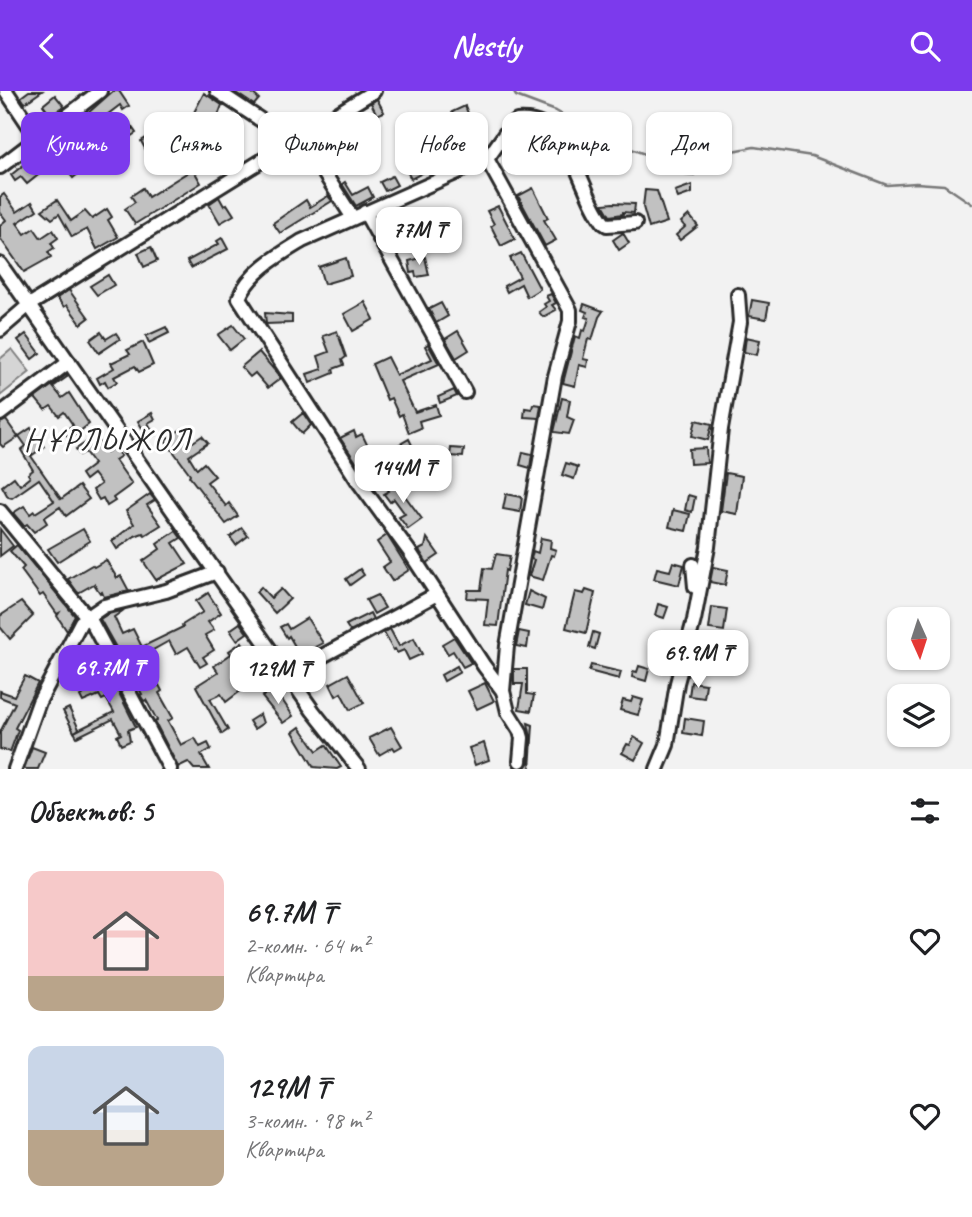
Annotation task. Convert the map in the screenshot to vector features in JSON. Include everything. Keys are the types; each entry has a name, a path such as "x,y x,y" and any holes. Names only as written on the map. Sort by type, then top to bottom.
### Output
{"street":[{"path":"6,91 21,114"},
{"path":"73,112 100,91"},
{"path":"217,91 258,116"},
{"path":"341,112 374,91"},
{"path":"488,158 517,121 547,128 562,142 604,223 635,223"},
{"path":"0,167 21,152"},
{"path":"488,161 570,310 570,321 558,356 511,617 503,691 508,712 522,738 520,761"},
{"path":"0,330 29,306 258,165"},
{"path":"326,175 359,215 464,392"},
{"path":"450,175 302,241 264,266 242,290 239,298 360,484 503,691"},
{"path":"0,264 313,711 359,769"},
{"path":"657,769 667,745 677,683 697,605 708,547 721,429 740,322 738,295"},
{"path":"0,414 69,362"},
{"path":"0,511 92,623 170,769"},
{"path":"693,565 697,605"},
{"path":"15,769 39,702 73,635 86,618 104,606 166,590 216,572"},
{"path":"289,674 437,594"}],"shaded area":[{"path":"12,349 30,372 0,396 0,359"}],"building":[{"path":"29,91 42,91 25,103 21,97"},
{"path":"113,91 119,91 129,106 123,110 120,105 111,112 89,112"},
{"path":"233,91 250,91 259,99 254,105"},
{"path":"204,93 222,105 219,112 194,112"},
{"path":"55,95 64,106 56,112 48,112 43,105"},
{"path":"377,99 384,112 376,112 371,103"},
{"path":"465,106 468,112 452,112"},
{"path":"130,124 136,133 130,137"},
{"path":"21,167 21,175 38,175 27,184 21,177 15,181 11,175"},
{"path":"183,175 196,175 201,183 135,224 125,209 135,202 131,196 143,188 148,197"},
{"path":"392,176 397,185 385,191 380,182"},
{"path":"345,182 353,195 368,187 373,197 356,206 342,184"},
{"path":"692,185 692,193 678,198 675,191"},
{"path":"533,188 548,218 544,220 556,240 545,246 518,196"},
{"path":"645,190 657,191 667,222 649,228 643,207"},
{"path":"4,194 17,212 32,202 37,210 17,223 25,234 34,228 41,238 53,230 58,238 51,243 54,248 48,252 51,257 24,272 0,238 0,225 6,220 0,212 0,197"},
{"path":"328,196 332,201 280,233 273,223 306,200 310,207"},
{"path":"219,197 234,215 220,223 209,204"},
{"path":"57,200 71,221 85,211 92,219 107,209 112,217 108,220 118,237 97,249 87,229 72,237 59,214 52,219 42,210"},
{"path":"603,204 635,204 634,213 623,212 610,216"},
{"path":"498,206 515,239 501,246 487,211"},
{"path":"689,215 698,226 680,240 676,235 685,227 681,222"},
{"path":"408,217 426,218 425,230 408,230"},
{"path":"623,233 629,243 619,250 613,240"},
{"path":"222,238 228,249 191,268 187,261 219,244 217,241"},
{"path":"151,247 157,261 144,267 138,253"},
{"path":"521,253 540,289 527,297 521,284 507,292 504,286 520,277 510,258"},
{"path":"425,257 429,275 416,277 415,272 411,273 409,261"},
{"path":"346,258 351,276 324,284 319,267"},
{"path":"108,275 114,285 97,295 90,286"},
{"path":"69,290 89,318 81,324 67,305 64,307 57,298"},
{"path":"551,294 556,303 552,305 556,310 543,317 539,312 549,301 546,296"},
{"path":"752,300 769,303 766,319 749,316"},
{"path":"365,302 374,319 353,331 344,314"},
{"path":"441,303 448,316 436,323 429,309"},
{"path":"584,304 603,311 592,340 588,339 583,359 588,360 587,367 579,365 575,386 563,383 575,336 580,338 589,318 585,317 587,312 582,310"},
{"path":"265,313 292,315 292,323 266,324"},
{"path":"233,325 244,339 230,350 218,335"},
{"path":"166,327 169,333 149,343 146,336"},
{"path":"337,331 346,357 342,360 344,365 333,369 334,373 310,383 307,374 322,369 318,356 329,352 323,336"},
{"path":"458,331 469,350 456,358 445,339"},
{"path":"101,332 106,339 116,333 120,339 99,353 90,340"},
{"path":"26,334 40,353 32,359 18,340"},
{"path":"746,337 760,340 757,355 744,352"},
{"path":"143,342 153,365 139,372 135,366 114,377 117,382 108,387 105,381 100,384 97,378 114,368 111,363 130,354 127,350"},
{"path":"428,344 439,364 400,381 415,412 436,405 439,415 419,421 421,428 409,433 402,414 399,416 391,398 387,400 372,364 387,357 396,375 432,359 425,346"},
{"path":"259,352 281,378 268,388 255,373 250,377 241,367"},
{"path":"66,375 67,377 53,387 62,398 69,393 89,424 70,439 64,431 73,425 64,412 59,416 51,406 45,410 35,398"},
{"path":"454,390 457,396 440,403 438,397"},
{"path":"562,398 570,400 567,417 574,420 569,434 554,432"},
{"path":"533,404 541,405 539,418 524,417 525,408 532,409"},
{"path":"152,413 155,419 148,423 155,435 148,438 138,421"},
{"path":"303,413 311,425 302,434 292,422"},
{"path":"6,420 18,437 3,447 0,444 0,423"},
{"path":"696,420 712,424 708,440 692,436"},
{"path":"31,428 44,447 31,456 61,499 79,486 89,499 66,516 60,507 44,518 47,523 34,532 27,524 24,526 13,513 24,506 30,514 34,511 35,513 54,501 39,479 12,498 8,497 2,486 14,477 20,485 30,477 28,474 33,470 21,450 26,446 19,436"},
{"path":"183,428 193,442 202,436 208,443 189,456 197,469 204,463 215,476 207,482 226,506 229,503 238,516 226,524 165,440"},
{"path":"354,431 356,437 362,434 374,459 409,439 412,445 371,468 365,457 356,462 340,438"},
{"path":"96,436 107,452 114,447 121,456 115,460 132,484 107,506 103,498 99,500 93,490 101,484 93,474 85,480 81,474 94,464 85,452 80,455 76,449"},
{"path":"451,448 464,449 463,457 450,456"},
{"path":"706,448 707,463 690,464 689,449"},
{"path":"523,452 532,454 530,468 520,465"},
{"path":"566,463 578,467 574,479 562,475"},
{"path":"726,473 742,476 737,514 721,511"},
{"path":"394,481 422,519 408,529 399,517 405,514 394,499 390,502 384,494 389,491 386,487"},
{"path":"150,494 155,500 147,505 161,525 145,535 143,533 135,536 117,549 112,541 134,524 126,511"},
{"path":"506,494 522,497 520,512 503,509"},
{"path":"688,495 695,497 692,512 685,510"},
{"path":"673,510 690,514 686,531 669,527"},
{"path":"242,528 248,536 236,545 230,537"},
{"path":"0,529 13,546 0,556"},
{"path":"83,529 90,541 57,562 48,549"},
{"path":"176,531 181,538 173,543 187,564 156,580 143,561 160,549 157,544"},
{"path":"387,535 409,570 392,581 383,567 390,562 377,542"},
{"path":"427,538 439,555 427,563 419,550 425,547"},
{"path":"541,538 551,540 550,548 556,550 554,556 551,555 543,580 529,576 534,560 531,559 533,551 538,553"},
{"path":"17,545 75,616 67,631 57,616 59,613 57,614 43,594 40,596 21,570 24,567 10,551"},
{"path":"496,554 510,556 507,571 505,570 498,626 485,625 488,599 467,598 468,590 481,590 484,568 492,569"},
{"path":"106,560 117,578 121,576 129,591 104,597 94,584 78,593 68,579"},
{"path":"673,562 684,565 679,585 654,579 657,568 670,571"},
{"path":"713,567 728,570 725,585 710,582"},
{"path":"360,569 364,575 350,585 346,579"},
{"path":"261,587 271,598 281,589 290,599 275,613 256,592"},
{"path":"586,590 595,593 586,633 566,628 575,592 584,594"},
{"path":"529,591 545,599 542,610 525,605"},
{"path":"208,593 221,613 208,622 214,630 205,635 214,650 203,657 207,663 200,667 188,647 176,654 169,641 146,654 151,663 143,667 155,687 159,685 162,691 159,693 173,718 168,721 181,745 195,738 200,747 208,743 211,749 201,755 209,769 194,769 188,762 178,767 155,722 157,720 146,700 140,695 142,694 100,619 124,610 114,617 122,634 133,629 142,647 183,627 182,625 203,612 196,601"},
{"path":"377,595 385,608 374,614 366,600"},
{"path":"21,602 33,616 10,639 0,627 0,616"},
{"path":"658,604 668,607 664,618 655,615"},
{"path":"712,607 727,609 724,631 709,629"},
{"path":"370,613 373,619 350,631 346,625"},
{"path":"307,618 323,643 300,655 280,627 286,624 289,629"},
{"path":"240,623 247,633 237,640 230,630"},
{"path":"390,629 399,646 414,638 422,654 409,660 404,650 397,653 393,650 384,633"},
{"path":"519,631 529,633 527,648 516,646"},
{"path":"593,632 599,634 595,649 589,647"},
{"path":"454,637 471,663 463,667 453,651 448,654 442,644"},
{"path":"242,642 258,666 267,661 272,667 226,702 221,694 210,699 228,730 222,734 196,686 218,672 214,666"},
{"path":"104,663 136,727 128,730 130,741 121,745 117,736 121,734 113,719 77,737 74,732 114,712 106,698 102,700 99,695 83,702 80,696 98,685 91,670"},
{"path":"591,665 621,672 619,679 589,671"},
{"path":"457,666 460,672 444,681 441,675"},
{"path":"639,666 649,669 646,681 632,677 633,671 637,672"},
{"path":"514,669 527,669 527,694 534,695 531,711 519,709 523,684 514,684"},
{"path":"348,674 364,703 350,710 341,693 336,696 330,684"},
{"path":"25,676 38,683 15,728 18,730 10,752 0,749 0,732 15,703 0,697 0,691 14,696"},
{"path":"691,682 706,684 704,698 689,696"},
{"path":"485,683 494,701 477,709 468,691"},
{"path":"274,688 293,716 283,723 262,697"},
{"path":"633,697 643,700 638,715 620,710 623,700 631,702"},
{"path":"69,708 79,729 74,732 63,711"},
{"path":"260,714 263,723 254,729 249,721"},
{"path":"685,718 704,721 702,736 683,733"},
{"path":"528,723 533,725 530,769 523,769 529,762 531,738"},
{"path":"300,727 317,751 326,745 341,767 314,767 293,732"},
{"path":"391,727 402,746 395,750 393,747 379,755 369,738"},
{"path":"634,737 644,743 635,760 622,753"},
{"path":"484,743 489,760 475,765 469,748"},
{"path":"32,747 45,752 38,769 24,769"}],"waterway":[{"path":"513,91 516,96 556,111 602,138 650,156 696,158 754,147 812,156 887,185 944,185 972,204"}],"district":[{"name":"НҰРЛЫЖОЛ","path":"108,439"}]}
